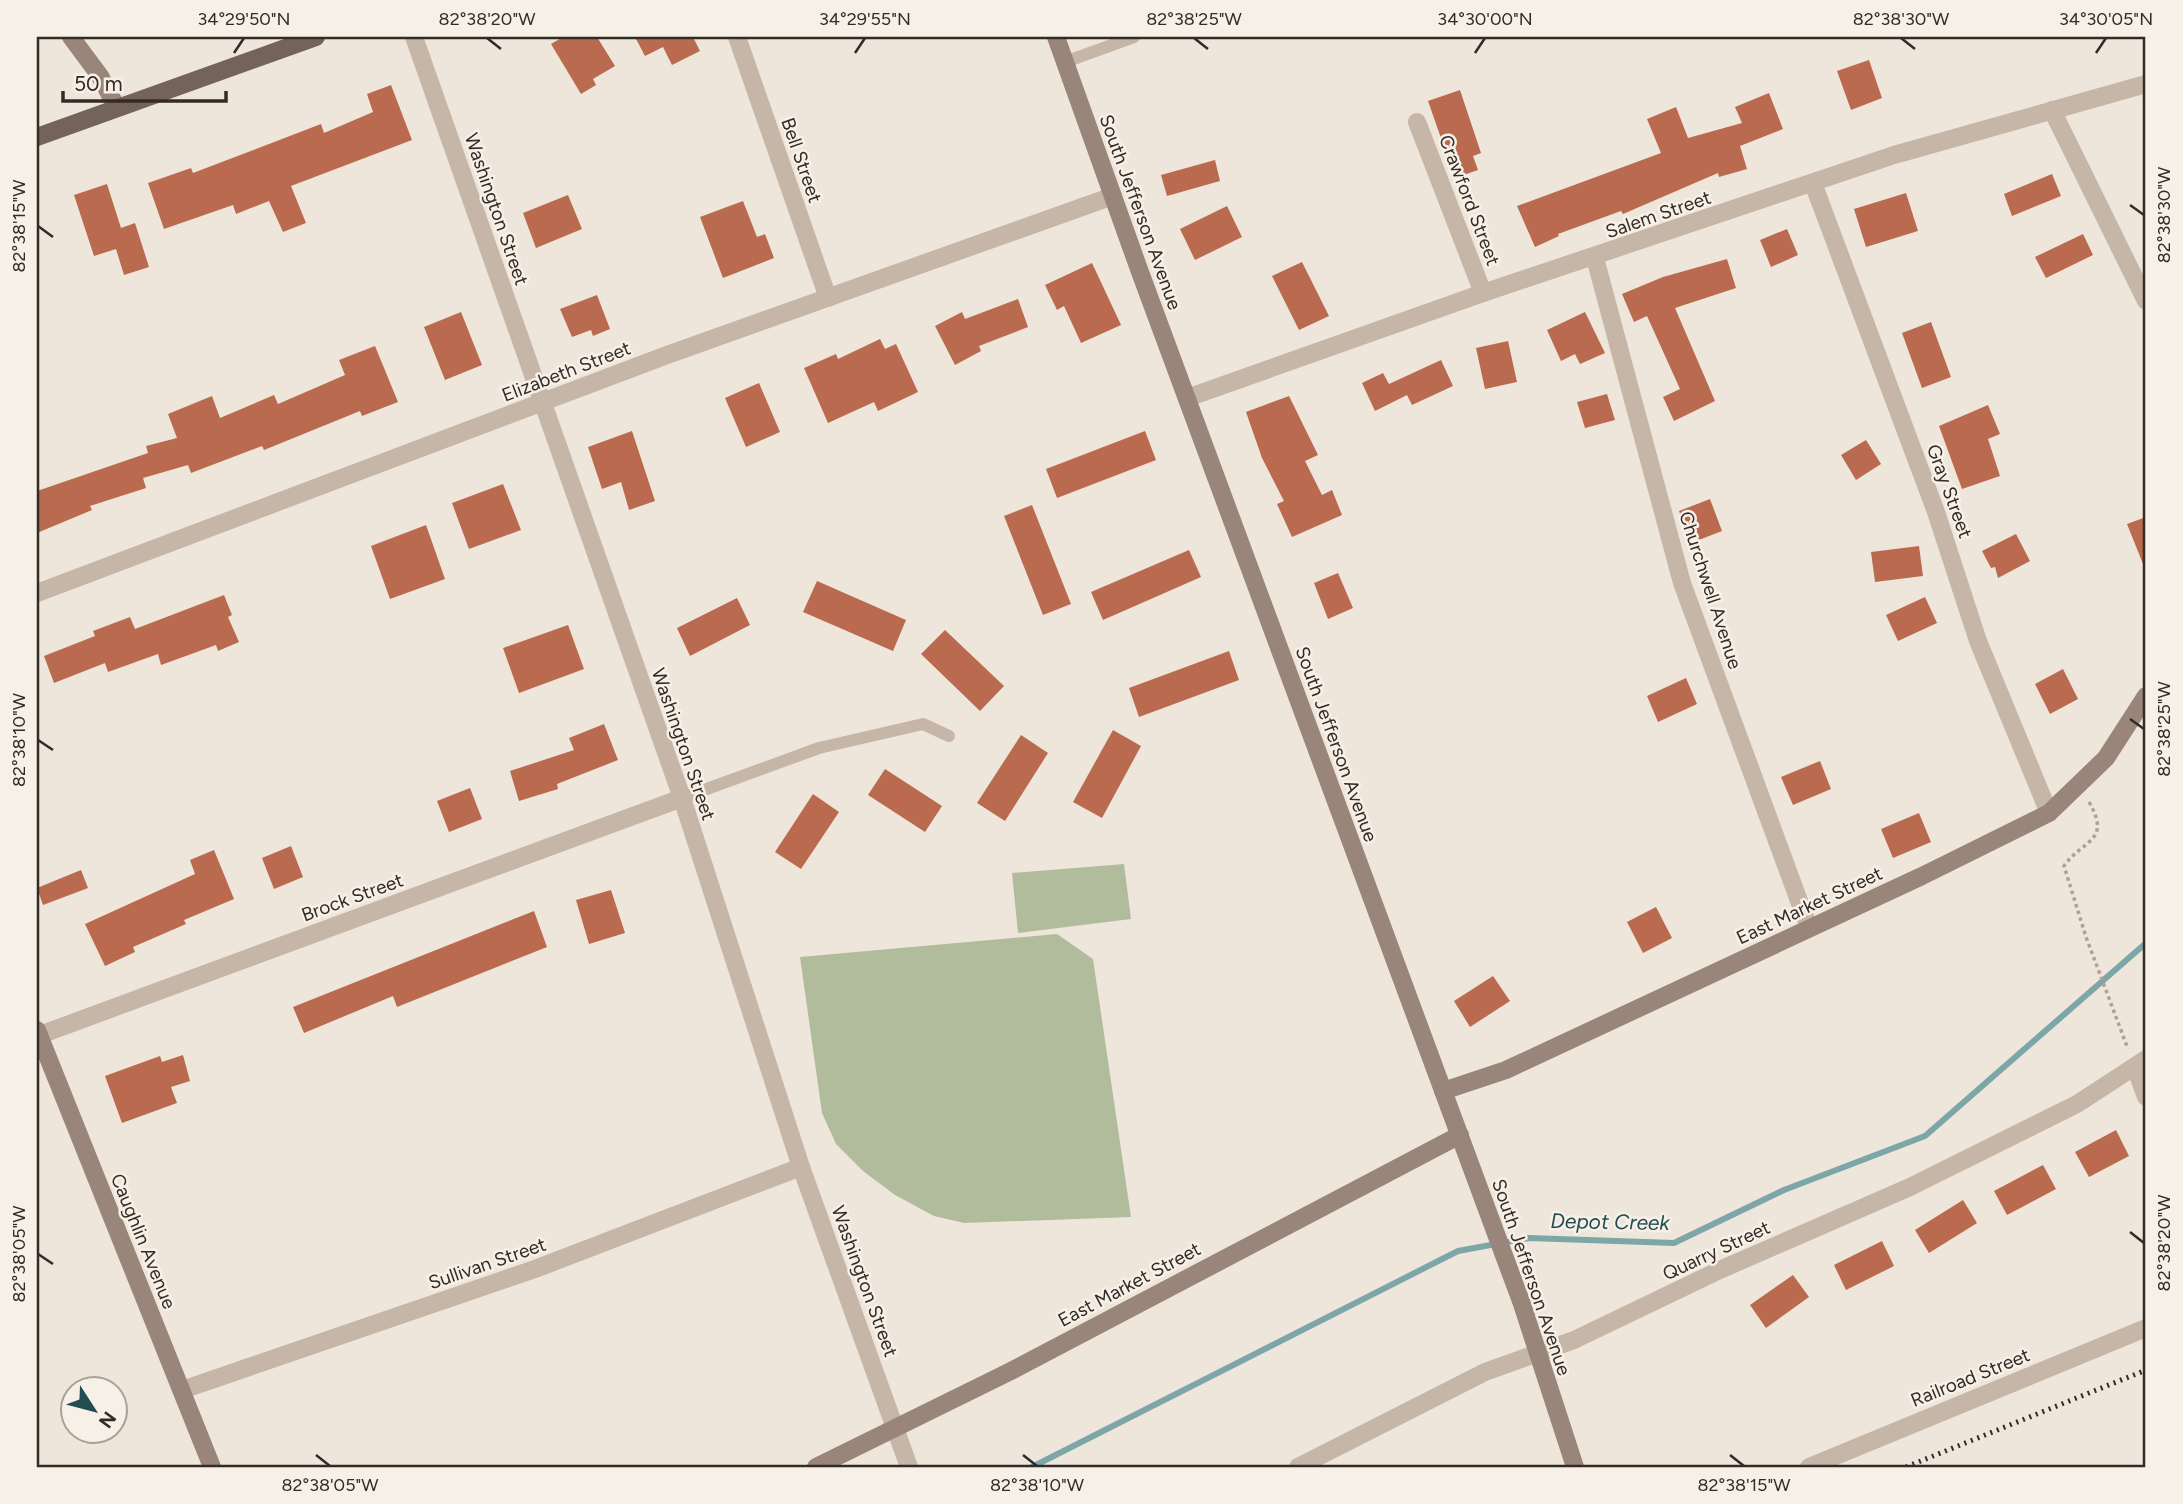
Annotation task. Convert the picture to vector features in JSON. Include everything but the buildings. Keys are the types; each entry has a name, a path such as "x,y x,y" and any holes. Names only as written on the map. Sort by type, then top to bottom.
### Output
{"main road":[{"path":"37,137 316,37"}],"street":[{"path":"71,37 100,76 117,108"},
{"name":"Washington Street","path":"414,37 682,798 801,1167 909,1467"},
{"name":"Bell Street","path":"737,37 828,298"},
{"name":"South Jefferson Avenue","path":"1056,37 1496,1234 1575,1467"},
{"name":"Salem Street","path":"1187,398 1483,293 1595,258 1894,155 2146,84"},
{"path":"2052,110 2146,301"},
{"name":"Crawford Street","path":"1417,122 1483,293"},
{"name":"Gray Street","path":"1812,183 1936,512 1978,641 2049,813"},
{"name":"Elizabeth Street","path":"37,593 543,403 1113,196"},
{"name":"Churchwell Avenue","path":"1595,258 1682,583 1809,928"},
{"name":"East Market Street","path":"1443,1091 1506,1070 2049,813 2106,758 2146,696"},
{"name":"Brock Street","path":"37,1034 682,798"},
{"name":"Caughlin Avenue","path":"37,1034 212,1467"},
{"path":"2141,1063 2146,1097"},
{"name":"Quarry Street","path":"1298,1467 1485,1371 1574,1340 1722,1269 1910,1187 2077,1104 2141,1063"},
{"name":"East Market Street","path":"816,1467 1011,1371 1460,1135"},
{"name":"Sullivan Street","path":"182,1390 535,1269 801,1167"},
{"name":"Railroad Street","path":"1809,1467 2146,1328"}],"lane":[{"path":"1065,62 1134,37"},
{"path":"682,798 820,748 923,724 948,736"}],"path":[{"path":"2088,800 2099,826 2097,835 2064,866 2104,988 2141,1063"}],"green space":[{"path":"1124,864 1131,919 1018,933 1012,873"},
{"path":"1057,934 1093,959 1131,1217 964,1223 934,1216 895,1195 863,1171 836,1144 822,1113 800,957"}],"waterway":[{"name":"Depot Creek","path":"1032,1467 1458,1251 1529,1238 1674,1243 1784,1190 1925,1136 2146,943"}],"railway":[{"path":"1906,1467 2146,1370"}]}
